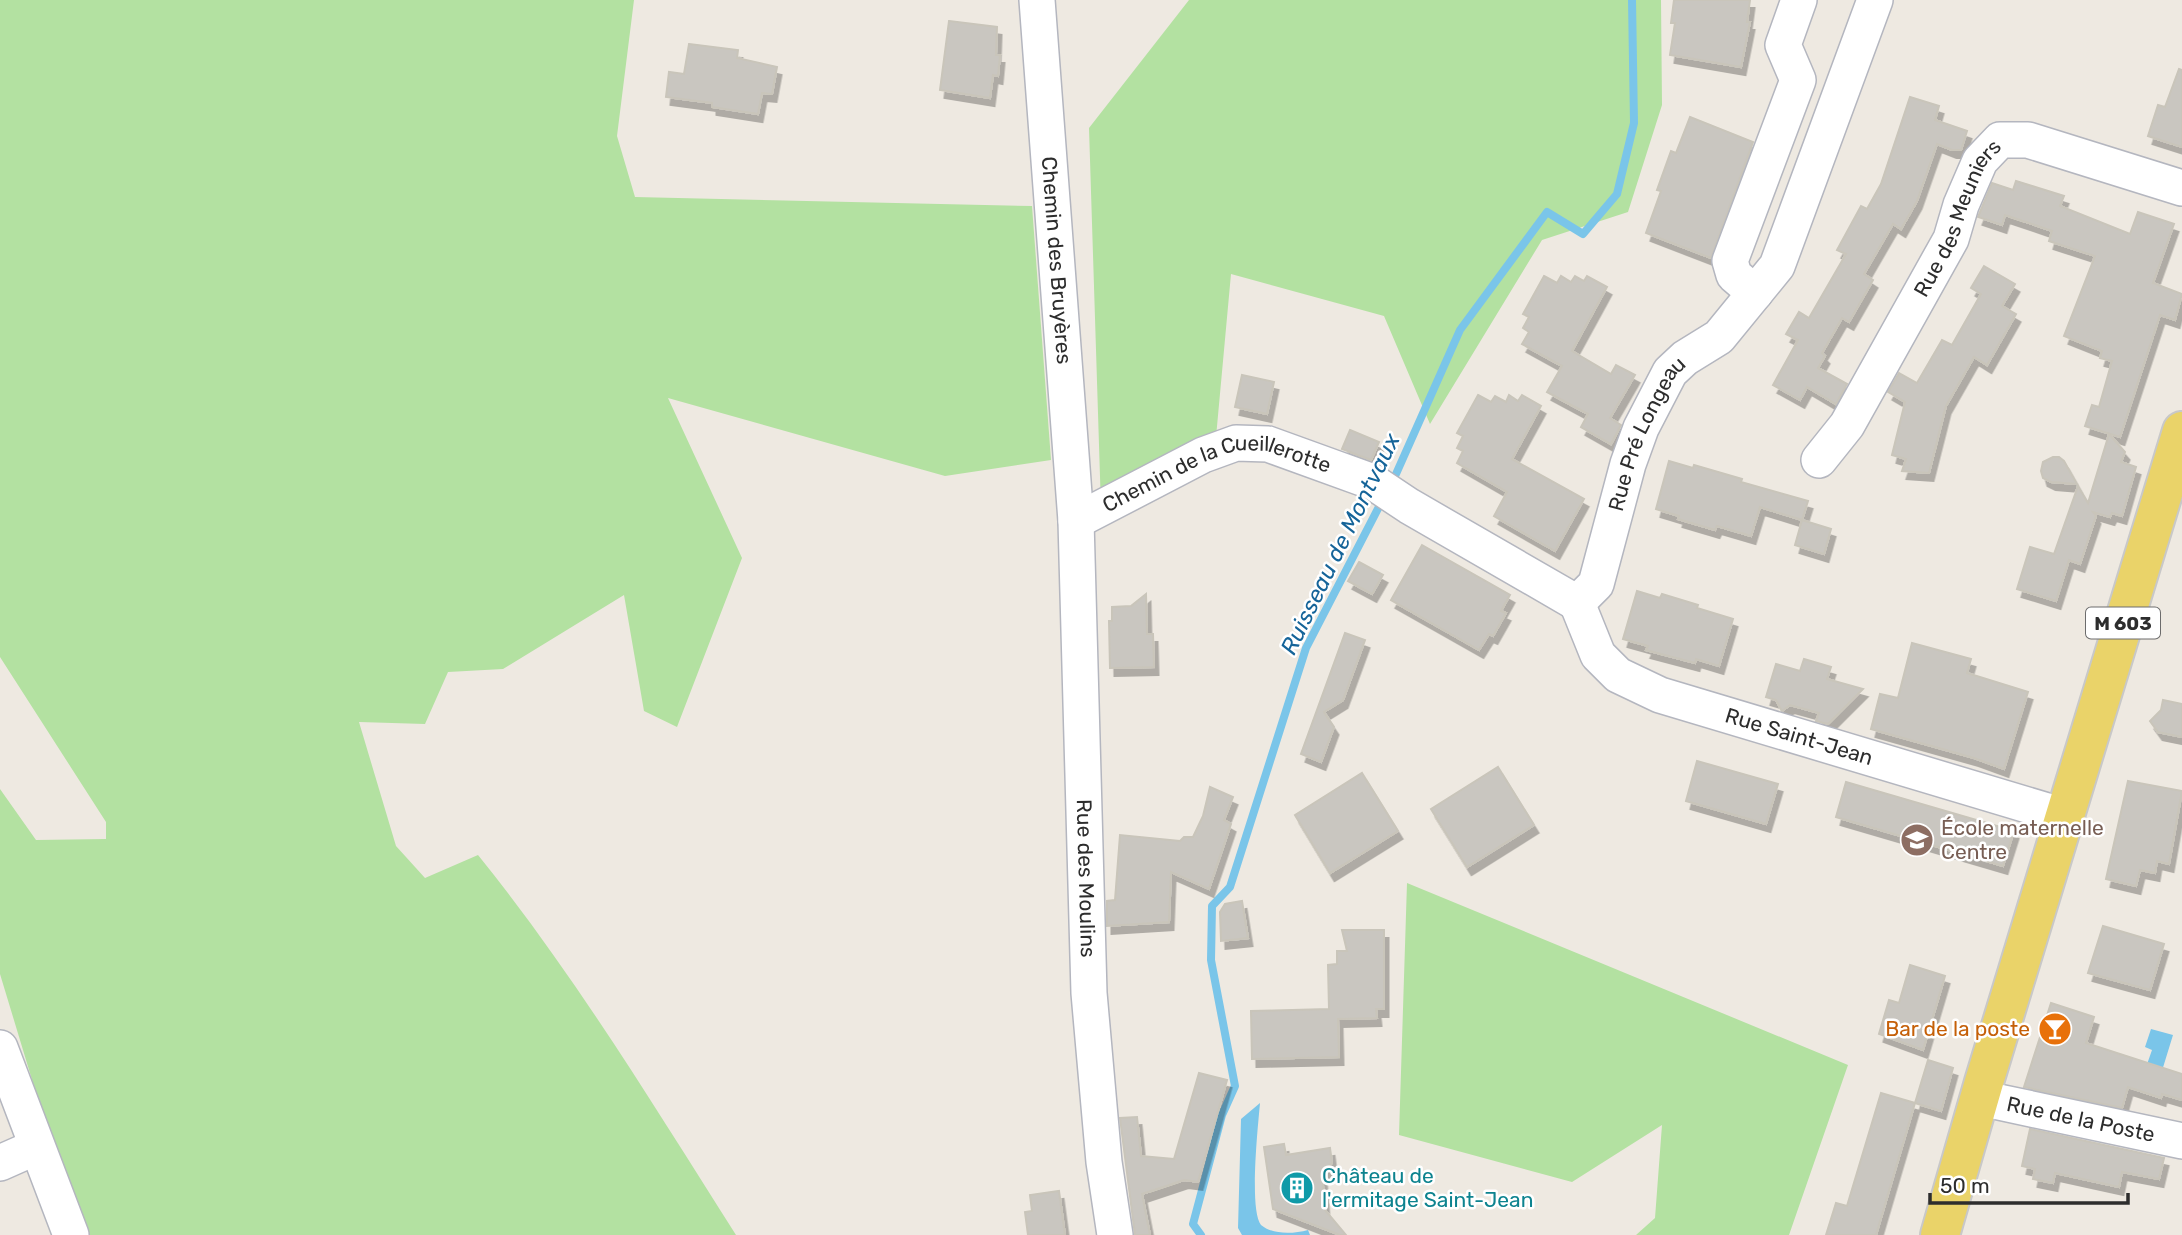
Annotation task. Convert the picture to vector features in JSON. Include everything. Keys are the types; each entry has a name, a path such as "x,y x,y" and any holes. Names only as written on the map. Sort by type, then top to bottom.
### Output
{"main road":[{"name":"M 603","path":"1940,1235 2182,430"}],"street":[{"name":"Chemin des Bruyères","path":"1037,0 1076,521"},
{"path":"1755,293 1734,275 1730,261 1798,80 1783,45 1799,0"},
{"name":"Rue Pré Longeau","path":"1577,603 1596,584 1628,464 1641,428 1670,372 1685,358 1719,337 1777,266 1875,0"},
{"name":"Rue des Meuniers","path":"1819,460 1847,425 1951,239 1961,205 1980,161 2000,141 2028,140 2182,188"},
{"name":"Chemin de la Cueillerotte","path":"1076,521 1203,454 1236,443 1268,444 1373,482 1409,506 1577,603"},
{"name":"Rue des Moulins","path":"1076,521 1089,993 1104,1162 1115,1235"},
{"name":"Rue Saint-Jean","path":"1577,603 1598,655 1618,675 1660,695 2064,816"},
{"path":"0,1048 71,1235"},
{"name":"Rue de la Poste","path":"1980,1098 2182,1141"},
{"path":"0,1163 36,1147"}],"green space":[{"path":"0,0 634,0 617,136 635,197 1032,206 1051,460 945,476 668,398 742,558 677,727 644,711 624,595 503,669 448,672 425,724 359,722 396,846 425,878 478,855 580,994 644,1089 736,1235 79,1235 0,974 0,789 36,840 106,839 106,822 0,657"},
{"path":"1189,0 1661,0 1662,105 1628,212 1542,240 1430,424 1384,316 1231,274 1215,448 1101,508 1089,128"},
{"path":"1407,883 1848,1065 1789,1235 1636,1235 1655,1218 1662,1125 1572,1182 1399,1135"}],"water":[{"path":"2151,1029 2173,1035 2161,1074 2145,1070 2152,1050 2145,1047"},
{"path":"1260,1103 1255,1167 1257,1216 1261,1225 1271,1231 1290,1233 1308,1230 1310,1235 1242,1235 1238,1228 1241,1119"}],"building":[{"path":"1674,0 1750,0 1747,22 1750,22 1741,67 1670,55 1675,23 1671,23"},
{"path":"949,21 997,27 996,55 1000,55 998,76 993,75 990,98 940,90"},
{"path":"689,44 738,50 737,58 777,67 772,94 762,93 758,114 712,107 712,103 666,97 669,72 684,74"},
{"path":"2179,69 2182,70 2182,147 2148,136 2158,105 2165,107"},
{"path":"1910,97 1939,106 1935,120 1967,131 1961,150 1952,150 1937,144 1917,201 1901,229 1893,224 1864,274 1873,280 1849,322 1842,318 1822,353 1825,356 1818,368 1847,384 1836,404 1807,387 1800,400 1773,385 1798,340 1786,334 1799,312 1809,318 1846,254 1837,250 1861,206 1867,209 1881,184"},
{"path":"1690,117 1753,142 1711,258 1646,233 1671,151 1676,153"},
{"path":"2016,181 2064,196 2060,206 2130,234 2138,212 2174,224 2153,283 2182,294 2175,320 2160,315 2120,437 2085,426 2092,405 2099,407 2112,361 2100,358 2102,351 2064,336 2095,256 2049,241 2052,231 2005,215 2002,225 1978,217 1992,183 2013,190"},
{"path":"1984,266 2015,284 2002,306 2016,314 1987,365 1974,357 1946,406 1929,473 1902,471 1906,459 1892,455 1905,402 1888,392 1899,373 1917,383 1942,340 1952,345 1981,294 1971,288"},
{"path":"1544,276 1557,283 1561,276 1571,282 1575,276 1584,281 1587,276 1607,287 1572,351 1611,374 1616,365 1635,375 1610,418 1621,425 1611,444 1581,427 1588,414 1547,392 1562,366 1522,344 1529,332 1523,328 1529,317 1523,314"},
{"path":"1242,375 1274,382 1267,414 1235,407"},
{"path":"1478,395 1491,402 1495,396 1506,402 1509,395 1518,401 1522,395 1541,406 1512,459 1584,499 1555,551 1494,516 1507,492 1457,463 1463,451 1457,448 1463,436 1457,433"},
{"path":"1350,430 1379,442 1371,460 1342,449"},
{"path":"2109,434 2125,452 2121,462 2136,467 2122,516 2112,513 2110,517 2093,512 2096,516 2080,564 2069,560 2056,601 2017,589 2030,547 2054,554 2078,486 2088,503"},
{"path":"2053,457 2064,461 2077,484 2051,482 2043,478 2043,462"},
{"path":"1669,461 1693,468 1694,465 1808,501 1802,520 1760,507 1751,536 1717,526 1715,530 1678,519 1679,516 1656,509"},
{"path":"1802,520 1831,529 1824,554 1795,545"},
{"path":"1422,545 1510,595 1501,611 1506,613 1493,636 1489,634 1479,650 1391,600"},
{"path":"1359,562 1383,575 1372,594 1348,581"},
{"path":"1637,591 1660,598 1662,594 1733,619 1719,666 1696,659 1695,663 1646,650 1648,646 1623,639"},
{"path":"1146,594 1147,634 1153,634 1154,667 1110,668 1109,621 1112,621 1112,607 1131,606"},
{"path":"1345,633 1365,640 1343,700 1324,712 1334,727 1321,762 1301,754"},
{"path":"1912,643 1971,659 1967,673 2028,692 2004,769 1871,729 1880,694 1898,698"},
{"path":"1804,659 1831,667 1827,679 1863,689 1828,724 1816,721 1819,713 1790,705 1782,711 1776,700 1766,697 1776,664 1800,671"},
{"path":"2163,700 2182,704 2182,737 2158,732 2150,721 2161,710"},
{"path":"1697,761 1778,784 1766,824 1686,801"},
{"path":"1498,767 1534,825 1467,867 1431,809"},
{"path":"1362,773 1398,831 1330,873 1295,815"},
{"path":"2128,781 2182,791 2169,864 2157,861 2155,873 2140,870 2136,886 2106,879"},
{"path":"1846,782 2014,831 2003,866 1836,817"},
{"path":"1210,787 1233,797 1224,820 1231,824 1209,889 1171,872 1169,922 1107,926 1107,901 1115,900 1120,835 1180,841 1184,837 1193,837 1203,816"},
{"path":"1242,901 1248,938 1221,941 1220,912 1225,904"},
{"path":"2103,926 2164,944 2150,990 2088,973"},
{"path":"1342,930 1384,930 1384,1009 1376,1009 1377,1018 1338,1019 1339,1057 1252,1059 1251,1011 1329,1009 1328,965 1337,964 1337,951 1347,951"},
{"path":"1910,965 1945,976 1923,1050 1879,1034 1889,1000 1899,1003"},
{"path":"2051,1003 2094,1017 2086,1043 2182,1074 2182,1100 2162,1094 2161,1098 2128,1087 2122,1108 2024,1087"},
{"path":"1928,1060 1953,1068 1941,1111 1915,1103"},
{"path":"1199,1073 1227,1080 1198,1182 1184,1180 1142,1194 1150,1235 1135,1235 1120,1118 1137,1117 1141,1156 1174,1159"},
{"path":"1881,1093 1915,1103 1876,1235 1826,1235 1836,1203 1847,1206"},
{"path":"2030,1129 2164,1158 2159,1179 2122,1172 2119,1187 2055,1173 2053,1183 2033,1179 2035,1169 2022,1166"},
{"name":"Château de l'ermitage Saint-Jean","path":"1284,1144 1286,1155 1330,1148 1332,1163 1322,1173 1325,1210 1346,1235 1273,1209 1264,1147"},
{"path":"1059,1191 1065,1235 1028,1235 1025,1212 1032,1211 1030,1195"}],"waterway":[{"name":"Ruisseau de Montvaux","path":"1392,483 1460,330 1547,212 1583,234 1617,194 1634,123 1632,0"},
{"name":"Ruisseau de Montvaux","path":"1201,1235 1193,1224 1222,1115 1235,1086 1211,960 1212,906 1230,887 1306,648 1384,497"}],"place":[{"name":"École maternelle Centre","path":"1917,840"},
{"name":"Bar de la poste","path":"2055,1029"},
{"name":"Château de l'ermitage Saint-Jean","path":"1297,1188"}]}
